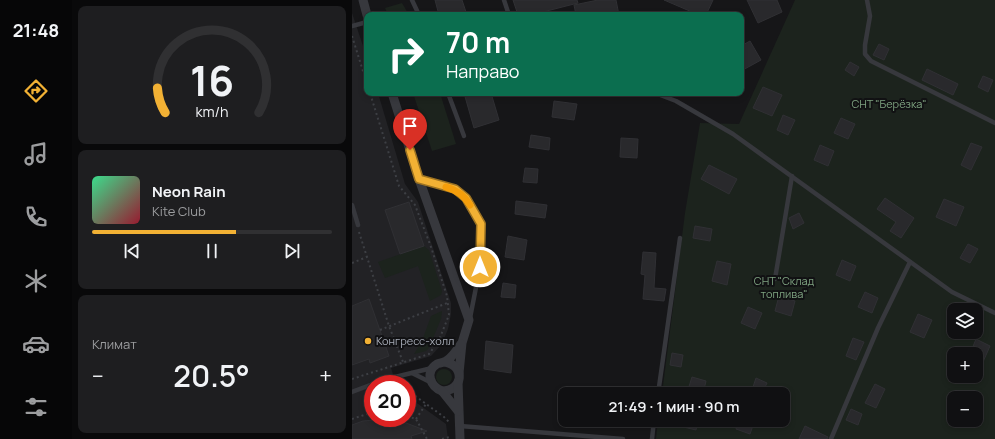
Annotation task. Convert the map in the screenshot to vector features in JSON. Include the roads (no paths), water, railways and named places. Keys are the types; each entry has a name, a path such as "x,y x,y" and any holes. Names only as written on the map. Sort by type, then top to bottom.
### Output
{"street":[{"path":"363,0 366,12"},
{"path":"393,96 419,179 469,320 462,343 459,378 458,411 460,439"},
{"path":"458,411 442,392 434,387 430,378 433,368 440,363 445,362 462,343"},
{"path":"445,362 454,365 459,378"},
{"path":"442,392 452,390 459,378"}],"lane":[{"path":"412,0 418,12"},
{"path":"504,0 508,12"},
{"path":"866,0 870,16 865,54 871,61 995,123"},
{"path":"352,26 364,23"},
{"path":"449,96 464,136"},
{"path":"663,96 676,101 733,134 952,292 995,313"},
{"path":"775,279 792,176"},
{"path":"419,179 455,189 466,198 481,224 480,267 469,320"},
{"path":"352,205 358,225"},
{"path":"659,387 680,238"},
{"path":"831,439 878,328 910,262"},
{"path":"405,375 433,368"},
{"path":"412,373 431,382"},
{"path":"352,392 364,388"},
{"path":"460,426 623,439"},
{"path":"652,439 653,427"}],"place":[{"name":"Конгресс-холл","path":"368,341"}],"park label":[{"name":"СНТ \"Берёзка\"","path":"889,104"},
{"name":"СНТ \"Склад топлива\"","path":"784,287"}]}
